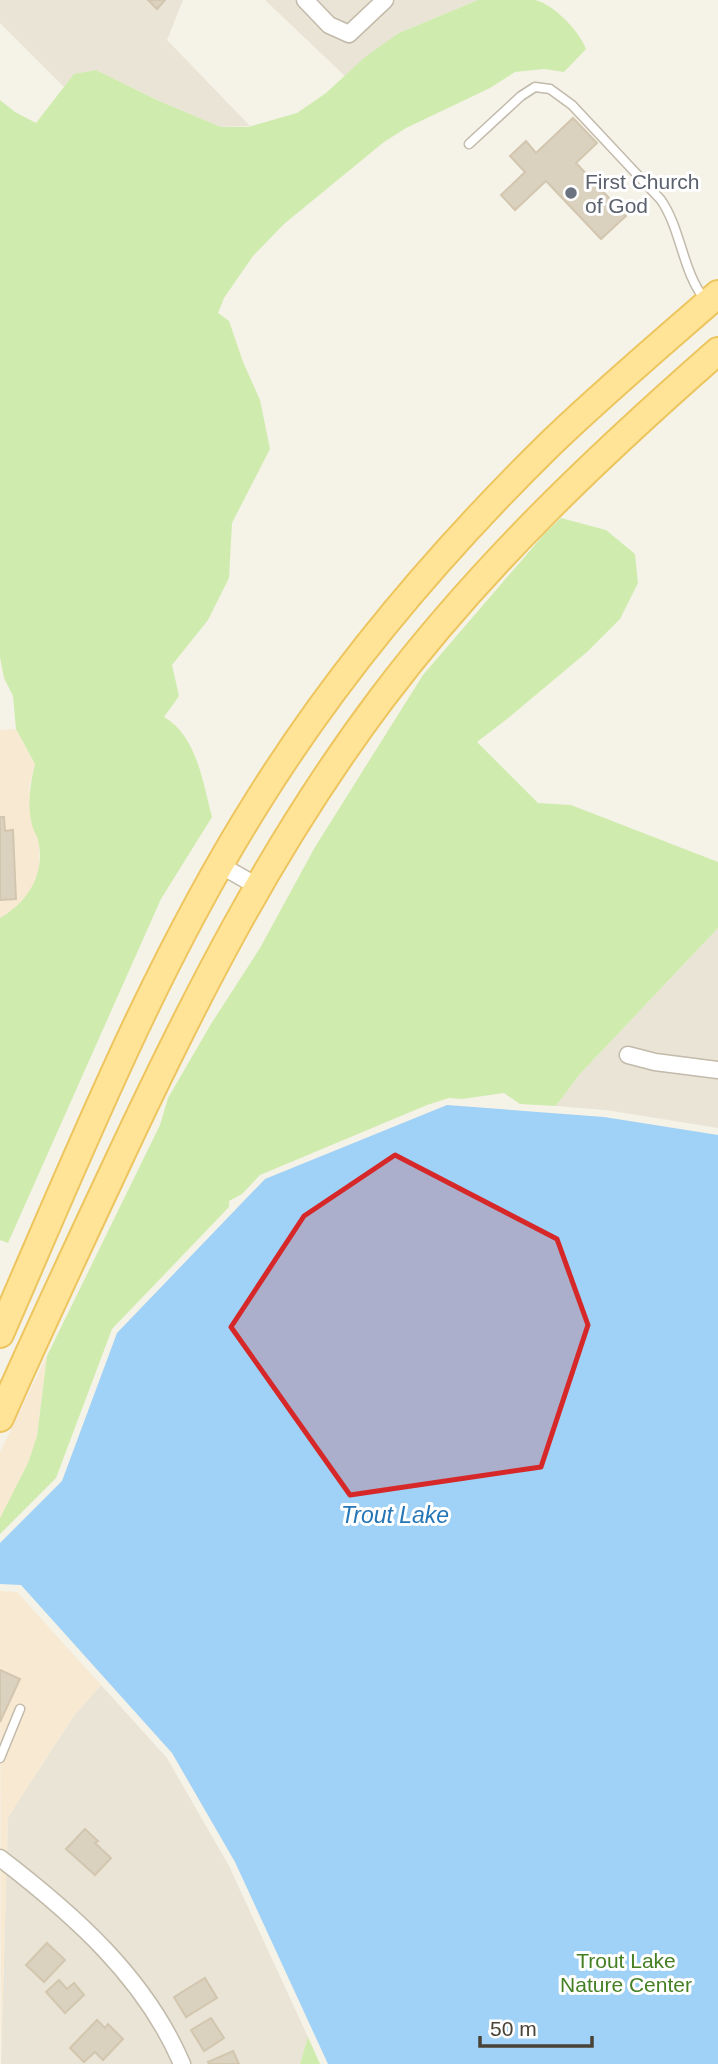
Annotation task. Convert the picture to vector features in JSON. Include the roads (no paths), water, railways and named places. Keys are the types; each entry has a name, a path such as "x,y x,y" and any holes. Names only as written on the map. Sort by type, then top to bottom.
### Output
{"main road":[{"path":"0,1334 161,972 262,795 328,699 399,606 450,548 551,443 713,298"},
{"path":"0,1418 172,1048 257,886 311,800 384,696 472,589 584,471 718,351"},
{"path":"0,1399 37,1334"}],"street":[{"path":"305,0 329,25 349,34 385,0"},
{"path":"220,865 257,886"},
{"path":"628,1055 655,1062 718,1070"},
{"path":"0,1858 90,1934 120,1966 165,2030 182,2064"}],"lane":[{"path":"470,144 535,86 550,89 572,106 661,200 669,212 695,288 713,298"},
{"path":"0,1758 20,1709"}],"water":[{"name":"Trout Lake","path":"447,1105 604,1117 718,1135 718,2064 328,2064 235,1862 172,1753 21,1585 0,1584 0,1543 62,1481 117,1333 265,1179"}],"place":[{"name":"First Church of God","path":"571,193"}],"park label":[{"name":"Trout Lake Nature Center","path":"626,1972"}]}
